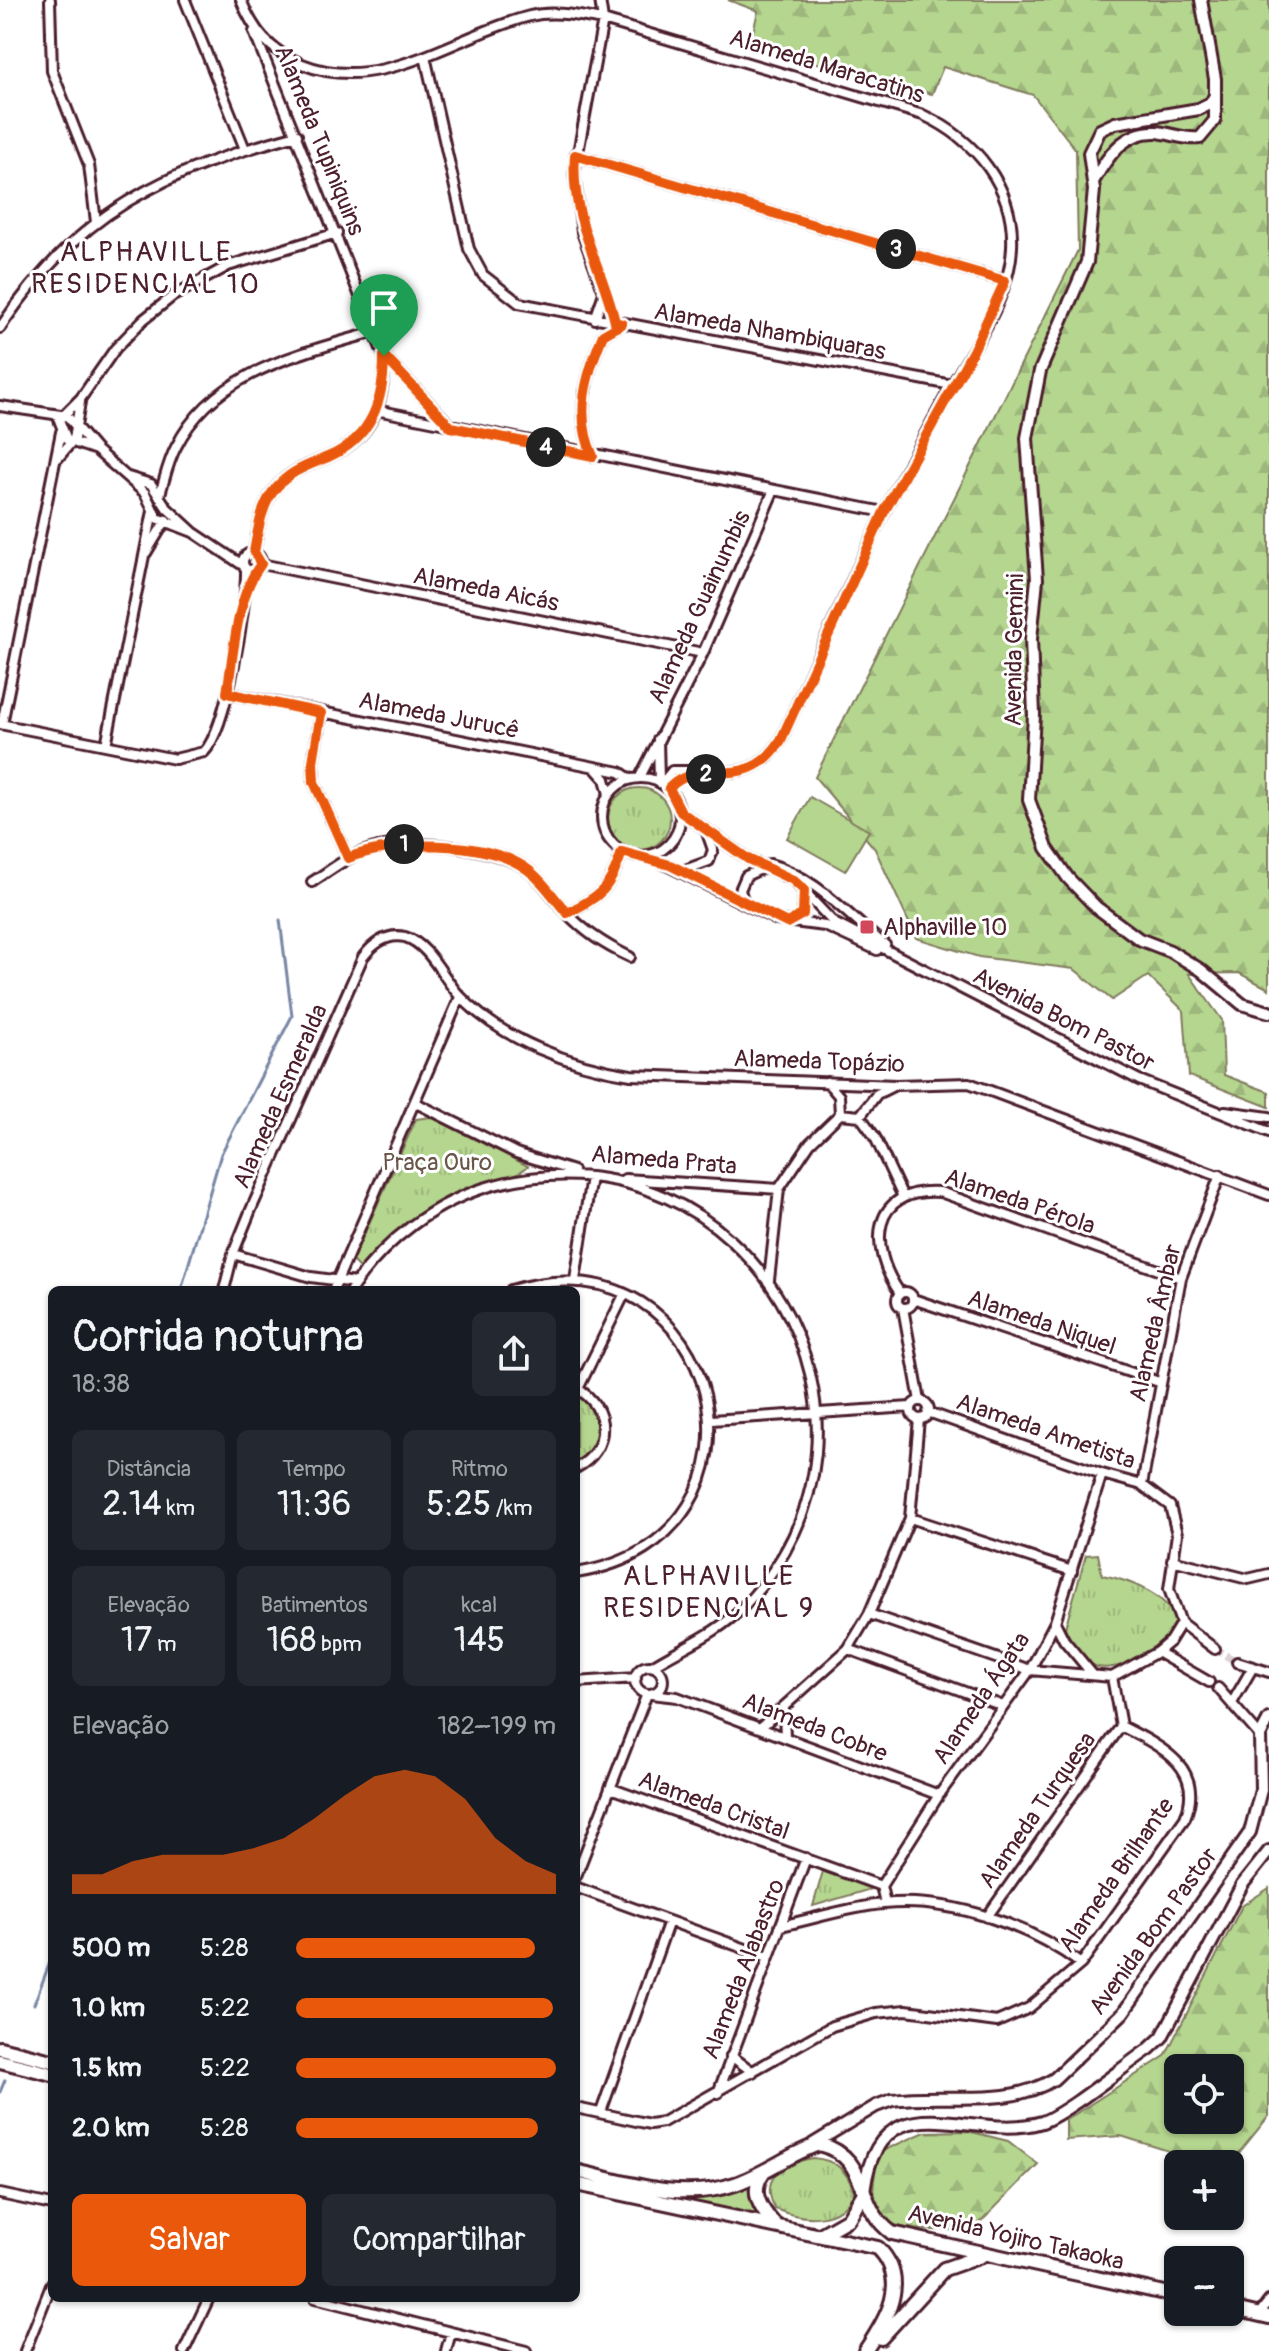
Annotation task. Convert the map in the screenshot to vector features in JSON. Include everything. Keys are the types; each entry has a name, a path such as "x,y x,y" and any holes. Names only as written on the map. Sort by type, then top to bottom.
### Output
{"main road":[{"path":"0,2048 48,2060"},
{"path":"0,2061 48,2073"},
{"path":"580,2172 637,2186 704,2191 763,2173 804,2149 819,2144 844,2154 857,2168 864,2193 848,2219 820,2235"},
{"path":"763,2173 758,2180 756,2196 774,2224"},
{"path":"580,2185 878,2248 894,2272 892,2304 867,2351"},
{"name":"Avenida Yojiro Takaoka","path":"864,2193 878,2223 892,2233 1164,2293"},
{"path":"867,2351 944,2269 989,2254"},
{"path":"1244,2311 1264,2316"}],"street":[{"path":"50,0 52,71 61,102 89,165 96,222"},
{"path":"185,0 245,149"},
{"name":"Alameda Tupiniquins","path":"241,0 384,356 451,427"},
{"path":"593,456 584,436 581,408 597,350 606,332 618,323 577,209 575,155 603,20 600,0"},
{"name":"Avenida Gemini","path":"1094,180 1108,156 1123,141 1157,132 1189,139 1205,134 1215,120 1215,95 1201,0"},
{"name":"Alameda Maracatins","path":"252,28 287,57 322,72 355,75 425,56 532,16 570,14 603,20 940,123 980,155 1004,195 1012,248 1005,281 884,512 781,740 769,758 743,772 717,773 663,784"},
{"name":"Alameda Nhambiquaras","path":"425,56 462,227 483,275 519,303 952,385"},
{"path":"269,66 287,57"},
{"name":"Avenida Gemini","path":"1215,95 1211,103 1199,109 1115,123 1100,130 1093,138 1089,153 1094,180 1087,262 1040,371 1028,429 1037,579 1031,639 1034,715 1030,806 1047,848 1068,878 1096,907 1139,939 1182,958 1242,1004 1269,1012"},
{"path":"0,328 49,264 96,222 151,186 245,149 297,135"},
{"path":"575,155 1005,281"},
{"path":"337,233 228,266 173,296 143,320 115,349 81,398 64,415 58,459 1,724 175,759 204,752 216,736 227,693 251,568 250,553 262,516 274,491 296,470 350,446 367,428 384,388 384,356"},
{"path":"595,319 605,289"},
{"path":"160,494 184,432 220,393 269,364 374,332"},
{"path":"58,459 72,443 81,398"},
{"path":"0,406 64,415"},
{"path":"376,410 884,512"},
{"path":"38,412 60,428 72,443"},
{"name":"Alameda Aicás","path":"64,415 96,450 145,493 153,511 165,522 193,532"},
{"name":"Alameda Aicás","path":"72,443 96,450"},
{"path":"145,493 166,472"},
{"name":"Alameda Aicás","path":"124,475 151,484 171,511 193,532 217,550 251,568 703,653"},
{"name":"Alameda Guainumbis","path":"640,777 703,653 773,492"},
{"path":"106,745 153,511"},
{"path":"144,557 171,511"},
{"name":"Alameda Aicás","path":"217,550 250,553"},
{"path":"250,553 251,568"},
{"name":"Alameda Jurucê","path":"227,693 620,772 630,779"},
{"path":"321,713 313,762 314,782 348,858"},
{"name":"Alameda Guainumbis","path":"658,738 663,784"},
{"path":"596,768 605,779 609,794 602,815 603,826 613,845 622,852 648,856 659,852 676,835 681,812 663,784 640,777 630,779 609,794"},
{"name":"Avenida Bom Pastor","path":"681,812 748,859 804,890 834,923 1139,1080 1269,1132"},
{"path":"681,871 709,861 713,850 706,830"},
{"path":"312,882 348,858 370,849 414,844 478,852 522,865 567,913 602,944 630,957"},
{"path":"567,913 602,895 615,874 622,852"},
{"name":"Avenida Bom Pastor","path":"648,856 787,923 825,926 865,946 901,958"},
{"name":"Avenida Bom Pastor","path":"748,859 796,874 901,958"},
{"path":"745,904 740,890 746,876 765,867"},
{"path":"787,923 803,914 804,890"},
{"name":"Alameda Topázio","path":"394,936 414,941 422,948 460,997 531,1044 596,1070 631,1075 848,1083 877,1089 896,1085 969,1083 1269,1195"},
{"name":"Alameda Esmeralda","path":"225,1286 233,1254 363,957 376,943 394,936"},
{"path":"334,1286 460,997"},
{"path":"769,1280 779,1189 810,1143 840,1114 839,1096 827,1082"},
{"path":"839,1096 848,1083"},
{"path":"860,1116 877,1089"},
{"name":"Alameda Prata","path":"416,1103 516,1153 591,1177 779,1189"},
{"name":"Avenida Bom Pastor","path":"1212,1110 1269,1117"},
{"path":"840,1114 860,1116 875,1137 903,1197 888,1213 879,1232 879,1257 900,1293 897,1303 903,1308 920,1401"},
{"path":"233,1254 334,1286 353,1286 397,1238 449,1201 524,1177 569,1173 651,1189 707,1218 736,1241 769,1280 790,1315 811,1378 816,1412 809,1485 798,1522 780,1559 740,1610 680,1651 637,1674 580,1682"},
{"name":"Alameda Âmbar","path":"1142,1485 1181,1278 1220,1175"},
{"path":"575,1280 591,1177"},
{"path":"671,1201 676,1182"},
{"name":"Alameda Pérola","path":"903,1197 940,1192 1181,1278"},
{"path":"525,1286 543,1281 575,1280 624,1295 649,1308 679,1336 701,1375 711,1420 711,1442 704,1473 691,1500 672,1524 651,1545 629,1558 602,1569 580,1572"},
{"path":"900,1293 908,1293 913,1299 910,1306 903,1308"},
{"path":"580,1383 624,1295"},
{"name":"Alameda Niquel","path":"913,1299 1159,1382"},
{"path":"580,1392 598,1407 604,1430 596,1453 580,1465"},
{"path":"711,1420 911,1407 920,1401"},
{"path":"760,1728 784,1710 848,1649 869,1614 910,1518 919,1419 928,1412 926,1403 920,1401"},
{"path":"911,1407 912,1415 919,1419"},
{"name":"Alameda Ametista","path":"928,1412 1102,1474 1142,1485 1170,1506 1177,1534 1169,1589 1181,1621"},
{"name":"Alameda Ágata","path":"881,1886 939,1795 1030,1670 1055,1622 1102,1474"},
{"path":"910,1518 1072,1571"},
{"path":"1172,1560 1248,1579 1269,1574"},
{"path":"869,1614 1030,1670 1112,1677 1157,1652 1170,1641 1181,1621 1215,1649"},
{"path":"1055,1622 1064,1640 1093,1675"},
{"path":"848,1649 1003,1706"},
{"path":"580,1873 610,1788 649,1694 680,1651"},
{"path":"1157,1652 1209,1682"},
{"path":"1237,1662 1269,1672"},
{"name":"Alameda Cobre","path":"652,1666 677,1697"},
{"path":"1232,1703 1253,1667"},
{"path":"637,1674 637,1686 649,1694"},
{"path":"1112,1677 1121,1726"},
{"path":"1218,1688 1260,1736"},
{"name":"Alameda Cobre","path":"649,1694 677,1697 939,1795"},
{"path":"784,1710 785,1737"},
{"name":"Avenida Bom Pastor","path":"804,2149 876,2106 892,2100 1013,2095 1041,2087 1054,2079 1132,2001 1250,1832 1261,1790 1260,1736 1269,1719"},
{"name":"Alameda Turquesa","path":"987,1917 1121,1726"},
{"name":"Alameda Brilhante","path":"580,2109 650,2124 663,2122 832,2026 876,2013 906,2010 997,2022 1029,2008 1081,1964 1185,1818 1192,1799 1190,1778 1175,1759 1121,1726"},
{"name":"Alameda Cristal","path":"610,1788 881,1886"},
{"path":"1261,1790 1269,1801"},
{"name":"Avenida Bom Pastor","path":"864,2193 871,2157 890,2132 932,2119 1016,2125 1047,2120 1149,2049 1162,2037 1242,1885 1269,1851"},
{"name":"Alameda Alabastro","path":"717,2093 806,1858"},
{"path":"580,1886 768,1957"},
{"path":"881,1886 885,1903"},
{"path":"780,1926 885,1903 950,1908 1033,1932 1081,1964"},
{"path":"601,2112 669,1921"},
{"path":"731,2056 753,2072"},
{"path":"0,2194 48,2204"},
{"path":"25,2351 48,2293"},
{"path":"1264,2316 1269,2301"},
{"path":"184,2351 207,2302"},
{"path":"331,2302 526,2351"},
{"path":"446,2351 451,2332"}],"green space":[{"path":"728,0 1269,0 1269,989 1239,973 1189,974 1222,1020 1224,1075 1269,1092 1269,1107 1189,1076 1184,1011 1148,976 1112,1000 1074,969 979,957 916,938 875,849 815,777 1078,250 1076,150 1033,95 943,67 932,94 750,45 758,11"},
{"path":"639,788 651,790 661,797 668,807 668,831 661,841 651,848 639,850 627,848 617,841 610,831 608,819 610,807 617,797 627,790"},
{"path":"810,797 869,831 845,871 787,838"},
{"name":"Praça Ouro","path":"431,1117 528,1166 510,1177 446,1199 425,1210 395,1233 359,1268 352,1261 416,1119"},
{"path":"580,1394 596,1407 600,1442 580,1463"},
{"path":"1098,1554 1102,1575 1149,1592 1169,1608 1174,1618 1174,1630 1162,1645 1127,1664 1114,1667 1103,1668 1090,1663 1077,1650 1065,1628 1086,1555"},
{"path":"823,1871 871,1889 813,1906"},
{"path":"1269,1888 1269,2116 1241,2150 1166,2150 1121,2136 1066,2140 1066,2120 1164,2057 1164,2134 1244,2134 1244,2054 1166,2054 1242,1906"},
{"path":"968,2131 1008,2141 1038,2164 973,2230 908,2228 892,2224 881,2216 874,2202 874,2181 880,2152 925,2132"},
{"path":"813,2158 834,2164 848,2177 854,2192 848,2202 820,2217 798,2216 775,2209 770,2188 776,2174 792,2164"},
{"path":"755,2183 753,2199 758,2215 685,2200 724,2195"}],"waterway":[{"path":"182,1286 221,1154 292,1016 280,920"},
{"path":"34,2004 48,1967"},
{"path":"0,2092 5,2080"}],"tunnel":[{"path":"1215,1649 1237,1662"}],"place":[{"name":"Alphaville 10","path":"867,927"}],"district":[{"name":"ALPHAVILLE RESIDENCIAL 10","path":"146,267"},
{"name":"ALPHAVILLE RESIDENCIAL 9","path":"709,1591"}],"route":[{"path":"575,155 1005,281 973,351 884,512 781,740 769,758 756,767 743,772 688,776 678,779 669,788 681,812 748,859 793,880 804,890 806,903 798,919 787,923 777,920 670,865 648,856 622,852 615,874 602,895 567,913 532,872 522,865 478,852 414,844 390,845 348,858 316,789 312,772 321,713 227,693 245,600 255,571 261,564 254,552 266,502 296,470 350,446 367,428 384,388 384,356 451,427 593,456 584,436 581,408 603,335 610,328 622,324 615,322 582,232 575,192 575,155"}]}
